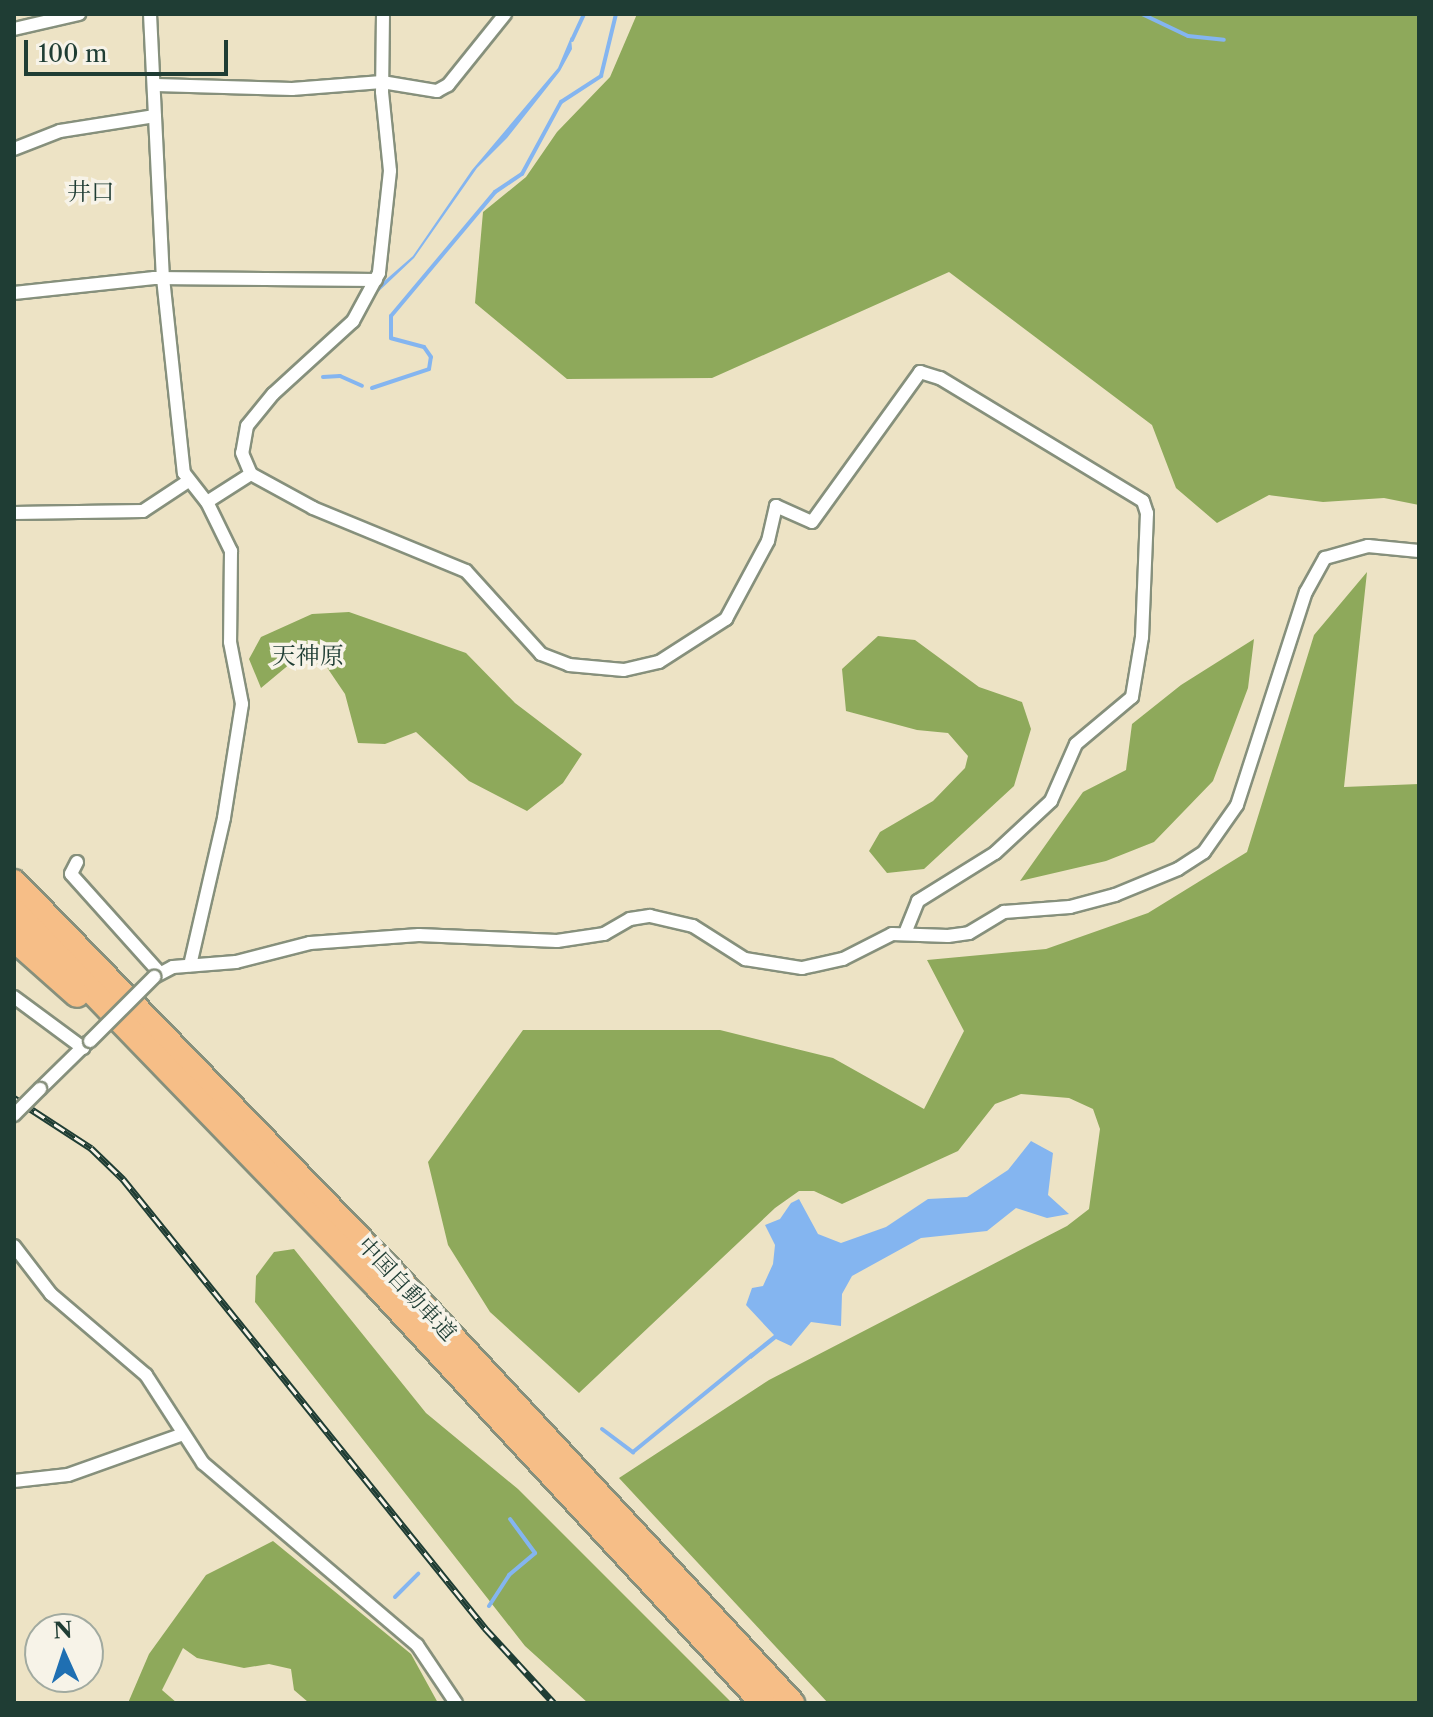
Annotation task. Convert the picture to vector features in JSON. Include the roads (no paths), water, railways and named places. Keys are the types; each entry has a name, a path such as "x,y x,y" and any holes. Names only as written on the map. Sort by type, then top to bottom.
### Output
{"highway":[{"name":"中国自動車道","path":"17,892 228,1130 763,1703"},
{"name":"中国自動車道","path":"17,892 393,1273 792,1703"},
{"path":"14,939 228,1130"}],"street":[{"path":"14,29 79,14"},
{"path":"150,14 156,85 163,278 187,482 207,502 231,551 230,642 242,704 224,818 190,965"},
{"path":"383,14 382,82 390,171 376,280 353,321 273,394 247,426 242,453 251,474 313,508 466,571 541,654 569,665 624,670 659,662 726,619 768,541 776,506 812,522 920,372 940,378 1143,501 1147,513 1142,637 1132,697 1076,744 1051,801 995,853 918,901 906,931"},
{"path":"156,85 292,89 382,82 424,91 448,85 505,14"},
{"path":"14,149 60,131 155,116"},
{"path":"14,293 163,278 376,280"},
{"path":"207,502 251,474"},
{"path":"14,513 143,511 187,482"},
{"path":"14,1115 157,974 190,965 236,962 300,945 357,937 587,938 650,916 693,926 745,959 802,968 833,962 906,931 948,936 969,933 1004,912 1070,907 1115,895 1178,869 1204,852 1237,805 1315,571 1325,558 1345,549 1419,551"},
{"path":"77,862 71,874 157,974"},
{"path":"14,997 86,1044"},
{"path":"14,1246 51,1294 146,1375 183,1434 229,1488 417,1645 456,1703"},
{"path":"14,1481 68,1475 183,1434"}],"water":[{"path":"571,37 572,49 560,71 507,138 477,168 414,258 378,292 359,323 379,281 395,181 393,137 396,182 381,284 413,256 472,170 558,68"},
{"path":"1031,1141 1053,1153 1048,1195 1069,1214 1047,1218 1016,1208 987,1231 921,1238 852,1276 842,1294 841,1326 811,1322 791,1346 776,1339 751,1359 749,1355 774,1335 746,1305 752,1288 763,1286 773,1264 775,1245 765,1225 780,1219 791,1203 799,1199 818,1234 841,1243 886,1227 928,1199 967,1197 1008,1170"}],"waterway":[{"path":"572,40 584,14"},
{"path":"372,388 429,369 431,357 424,347 391,338 391,316 495,192 522,174 561,102 601,76 616,14"},
{"path":"1142,14 1188,36 1224,40"},
{"path":"323,377 340,376 362,386"},
{"path":"602,1429 633,1452 752,1355"},
{"path":"489,1606 509,1575 535,1553 510,1519"},
{"path":"395,1597 418,1574"}],"railway":[{"path":"14,1098 91,1148 123,1179 485,1628 554,1703"}],"district":[{"name":"井口","path":"91,192"},
{"name":"天神原","path":"308,656"}]}
